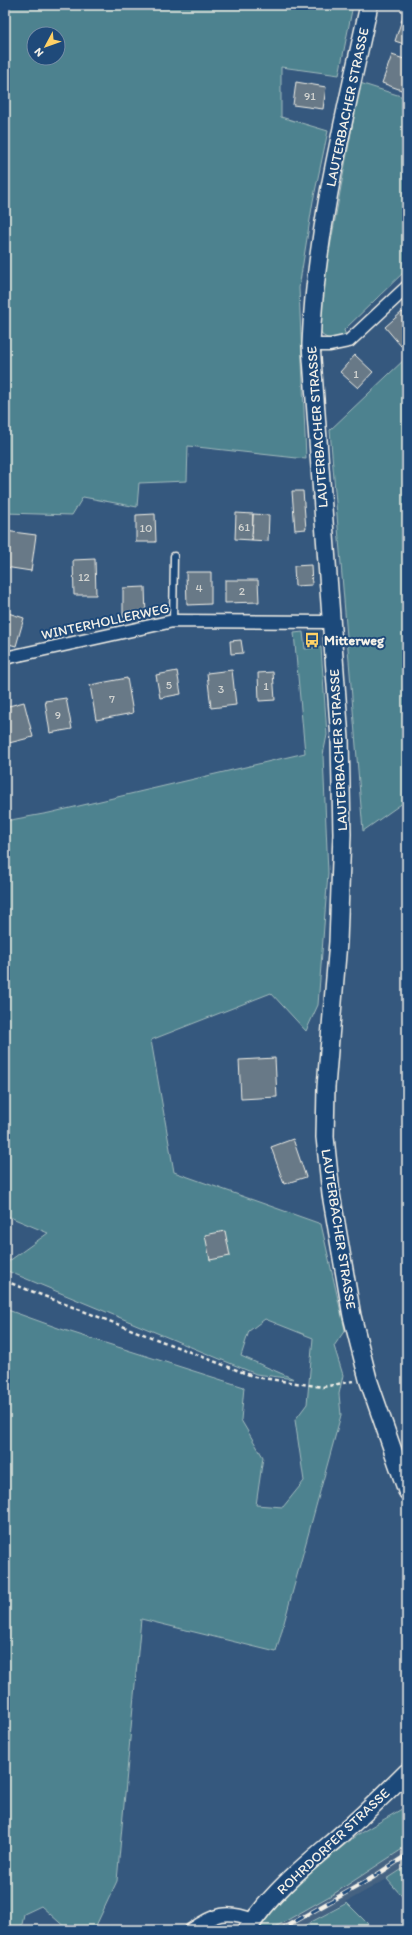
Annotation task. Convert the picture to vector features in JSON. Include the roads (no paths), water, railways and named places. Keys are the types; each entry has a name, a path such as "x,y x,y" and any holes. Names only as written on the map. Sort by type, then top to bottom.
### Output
{"street":[{"name":"LAUTERBACHER STRASSE","path":"369,5 323,218 312,301 310,345 340,739 342,834 338,942 326,1088 325,1137 331,1194 351,1309 368,1379 407,1491"},
{"path":"310,345 330,345 349,341 407,287"},
{"name":"WINTERHOLLERWEG","path":"5,658 173,621 332,622"},
{"name":"ROHRDORFER STRASSE","path":"250,1925 300,1868 367,1811 407,1772"},
{"path":"191,1930 206,1920 221,1915 237,1914 250,1925"}],"lane":[{"path":"173,621 174,556"}],"railway":[{"path":"280,1930 372,1878 407,1855"}],"place":[{"name":"Mitterweg","path":"312,640"}]}
